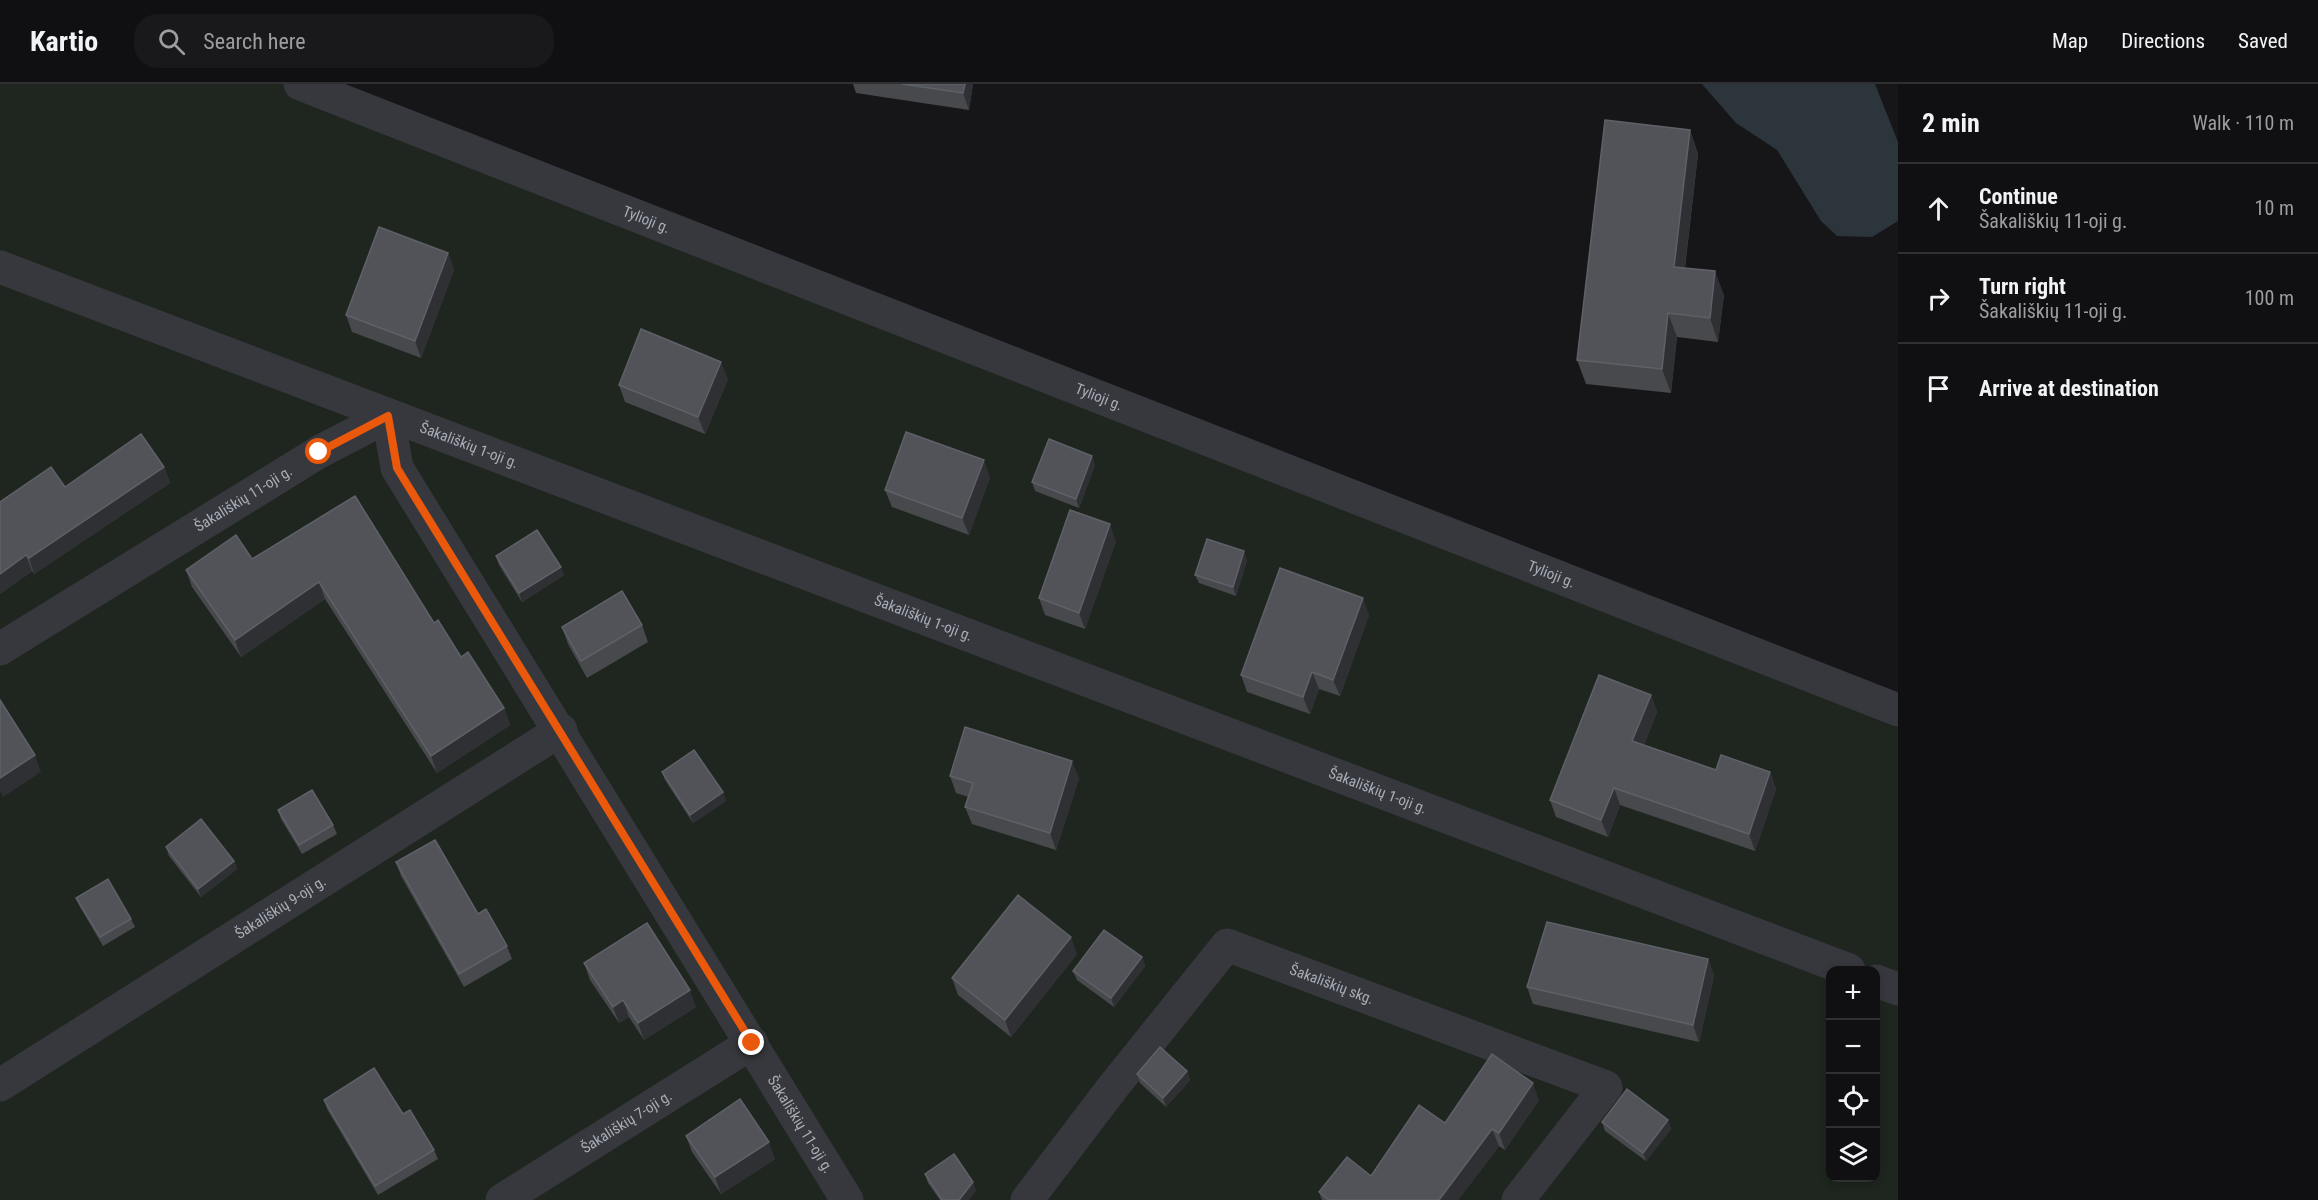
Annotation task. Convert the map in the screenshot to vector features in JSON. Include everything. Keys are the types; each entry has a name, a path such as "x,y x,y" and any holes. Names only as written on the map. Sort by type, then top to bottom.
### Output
{"street":[{"name":"Tylioji g.","path":"300,84 1898,710"},
{"name":"Šakališkių 1-oji g.","path":"0,267 1838,966"},
{"name":"Šakališkių 11-oji g.","path":"0,649 319,452 388,416 397,468 561,730 847,1200"},
{"name":"Šakališkių 9-oji g.","path":"0,1085 561,730"},
{"name":"Šakališkių skg.","path":"1027,1200 1113,1087 1227,945 1606,1087 1518,1200"},
{"path":"1880,983 1898,989"},
{"name":"Šakališkių 7-oji g.","path":"502,1200 752,1043"}],"shaded area":[{"path":"0,84 300,84 1898,724 1898,1200 0,1200"},
{"path":"1702,84 1875,84 1898,142 1898,221 1872,237 1837,236 1821,221 1777,150 1736,123"}],"building":[{"path":"902,84 965,84 963,93"},
{"path":"1605,120 1690,130 1674,267 1715,271 1710,318 1668,313 1662,369 1577,360"},
{"path":"379,227 448,253 415,341 346,315"},
{"path":"641,329 721,362 698,417 619,385"},
{"path":"906,432 984,460 962,518 885,490"},
{"path":"141,434 164,467 29,558 26,555 0,574 0,502 51,467 65,487"},
{"path":"1049,439 1092,456 1076,499 1032,482"},
{"path":"355,496 434,623 438,620 461,657 468,652 504,708 431,756 319,582 235,640 186,570 236,535 252,559"},
{"path":"1070,510 1110,524 1079,613 1039,598"},
{"path":"537,530 561,567 519,593 496,556"},
{"path":"1207,539 1244,551 1233,587 1195,575"},
{"path":"1280,568 1363,598 1333,680 1312,672 1303,697 1241,675"},
{"path":"622,591 642,625 581,661 562,627"},
{"path":"1599,675 1651,695 1632,741 1716,770 1721,755 1770,772 1749,834 1614,788 1601,820 1550,800"},
{"path":"0,700 35,755 0,778"},
{"path":"965,727 1072,761 1050,833 965,807 973,783 950,776"},
{"path":"694,750 723,792 690,815 662,772"},
{"path":"312,790 333,825 299,845 278,810"},
{"path":"201,819 234,861 198,889 166,847"},
{"path":"435,840 478,914 486,909 507,946 459,974 396,862"},
{"path":"108,879 131,919 100,937 76,898"},
{"path":"1018,895 1071,937 1005,1020 952,978"},
{"path":"1547,922 1708,959 1693,1025 1527,987"},
{"path":"647,923 690,990 638,1023 623,1000 613,1007 584,963"},
{"path":"1104,930 1142,957 1111,998 1073,971"},
{"path":"1160,1047 1187,1071 1163,1098 1137,1074"},
{"path":"1492,1054 1533,1083 1499,1133 1492,1129 1439,1200 1329,1200 1319,1192 1347,1157 1371,1176 1419,1105 1445,1123"},
{"path":"374,1068 403,1114 410,1110 434,1150 375,1186 324,1100"},
{"path":"1627,1089 1668,1120 1643,1153 1602,1122"},
{"path":"740,1099 769,1142 715,1177 686,1136"},
{"path":"954,1154 973,1182 959,1200 942,1200 925,1174"}],"route":[{"path":"319,452 388,416 397,468 561,730 752,1043"}]}
